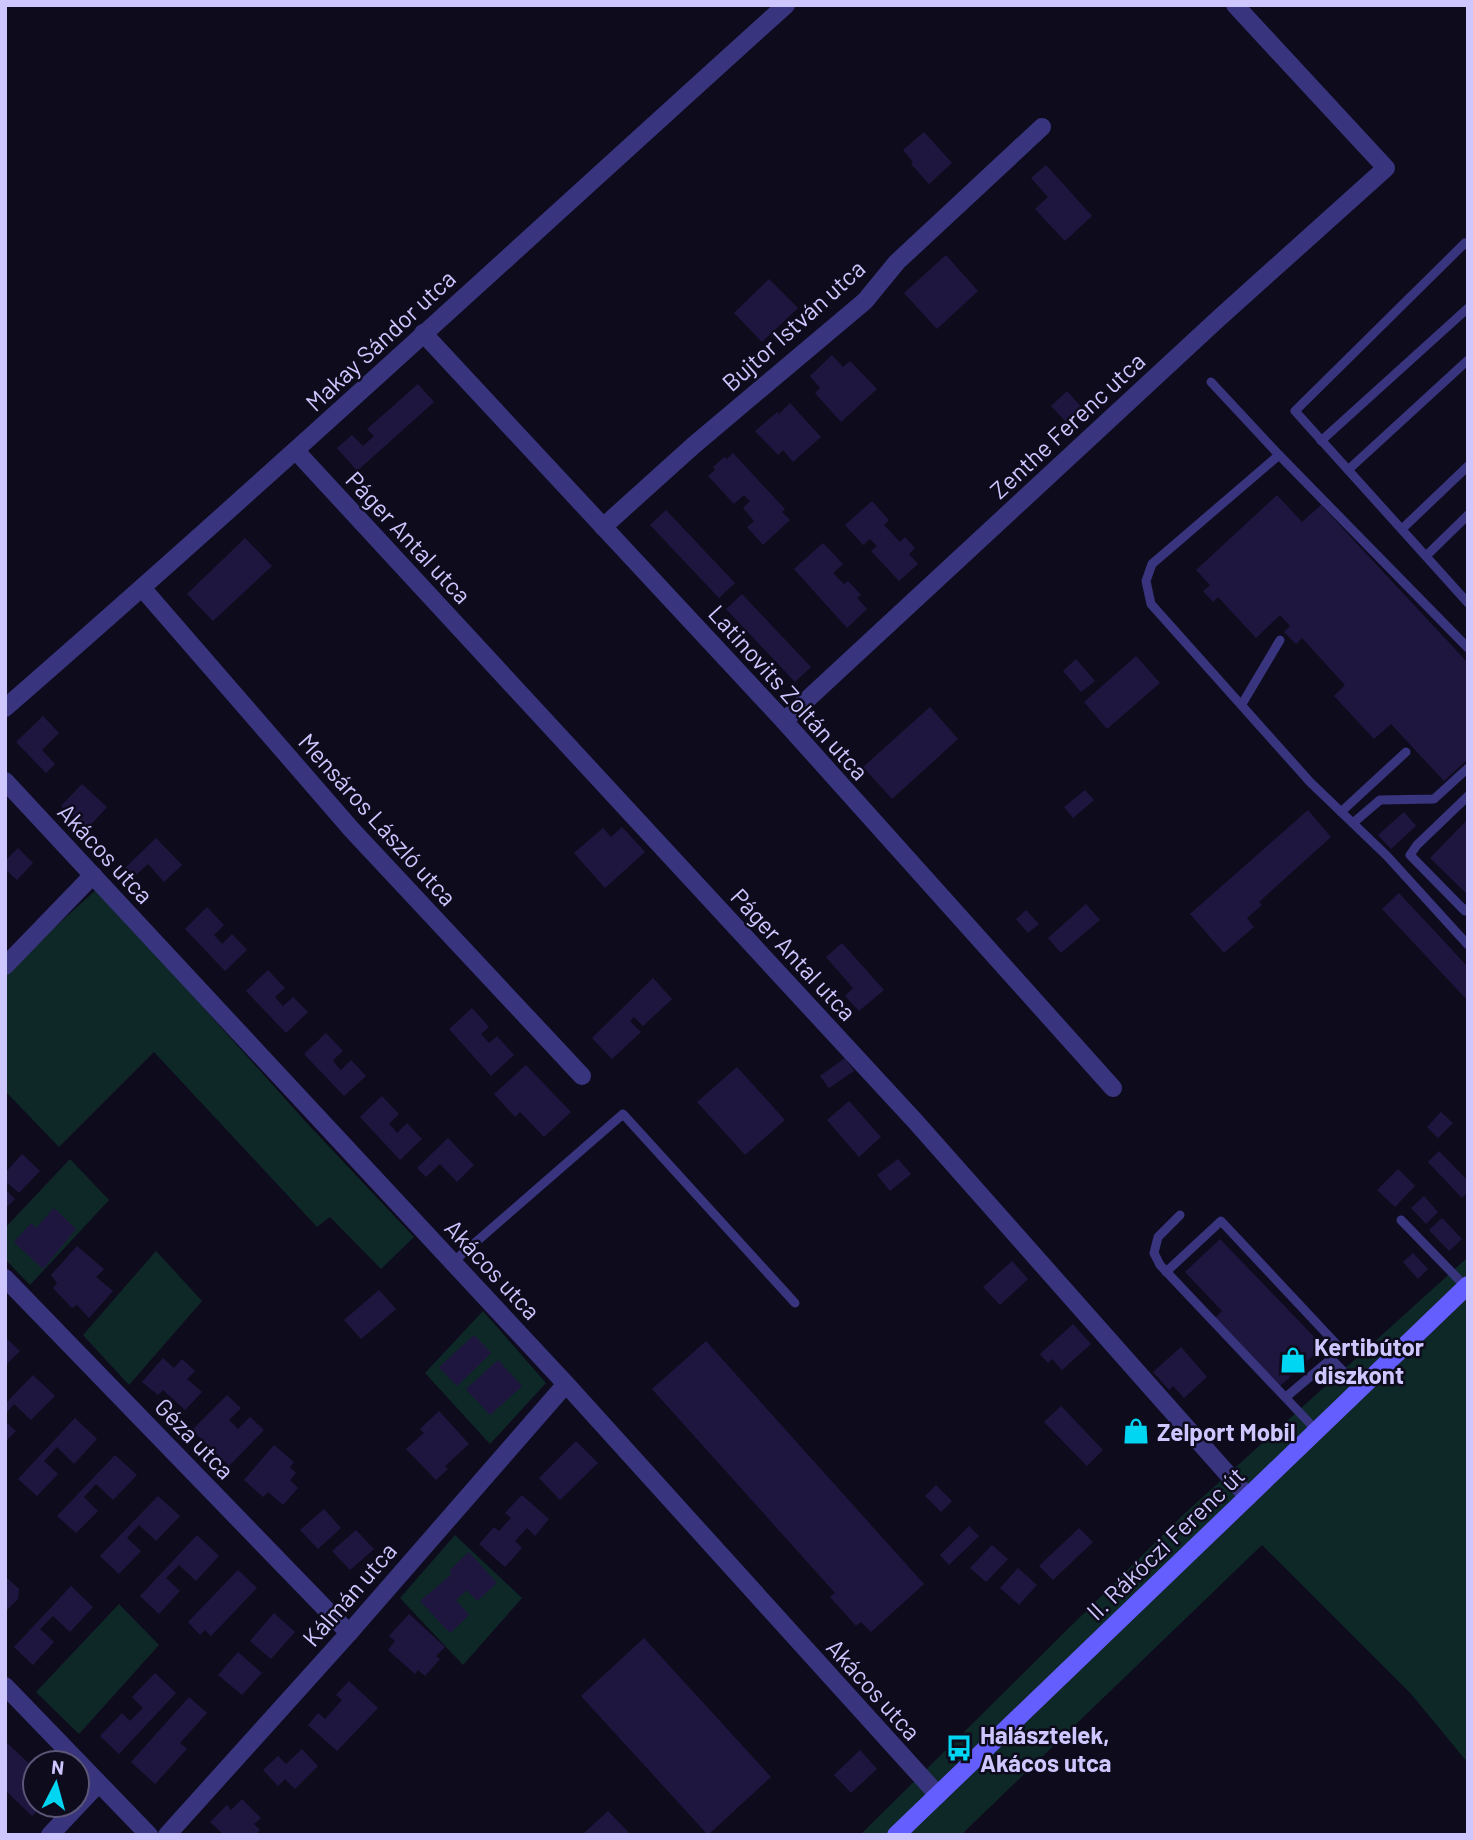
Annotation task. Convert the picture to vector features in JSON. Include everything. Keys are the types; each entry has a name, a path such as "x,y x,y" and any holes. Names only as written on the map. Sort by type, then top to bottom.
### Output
{"main road":[{"name":"II. Rákóczi Ferenc út","path":"896,1835 1467,1286"}],"street":[{"name":"Makay Sándor utca","path":"5,708 143,589 786,5"},
{"name":"Zenthe Ferenc utca","path":"784,721 1218,319 1386,168 1235,5"},
{"name":"Bujtor István utca","path":"603,527 694,445 865,301 897,262 1042,127"},
{"name":"Latinovits Zoltán utca","path":"423,333 784,721 1113,1088"},
{"name":"Páger Antal utca","path":"296,451 915,1121 1248,1497"},
{"name":"Mensáros László utca","path":"143,589 352,830 582,1076"},
{"name":"Akácos utca","path":"5,781 566,1384 938,1795"},
{"path":"5,965 93,875"},
{"name":"Géza utca","path":"5,1278 349,1633"},
{"name":"Kálmán utca","path":"167,1835 349,1633 566,1384"},
{"path":"5,1686 149,1835"},
{"path":"50,1835 99,1784"}],"lane":[{"path":"1468,246 1465,243 1295,411 1468,603"},
{"path":"1321,441 1468,308"},
{"path":"1348,470 1468,360"},
{"path":"1212,382 1468,648"},
{"path":"1279,454 1152,564 1147,574 1146,589 1151,604 1310,782 1387,856 1468,945"},
{"path":"1402,529 1468,466"},
{"path":"1426,556 1468,515"},
{"path":"1242,704 1280,640"},
{"path":"1341,812 1406,751"},
{"path":"1353,823 1380,800 1434,799 1468,768"},
{"path":"1468,796 1409,855 1465,911 1468,908"},
{"path":"453,1262 623,1114 795,1303"},
{"path":"1180,1215 1158,1237 1154,1253 1166,1272 1317,1431"},
{"path":"1401,1220 1467,1286"},
{"path":"1166,1272 1221,1221 1340,1348 1286,1397"},
{"path":"1331,1359 1361,1389"}],"green space":[{"path":"97,889 306,1122 414,1237 381,1269 330,1217 317,1227 154,1052 59,1147 5,1091 5,972"},
{"path":"70,1159 109,1200 30,1285 5,1259 5,1228"},
{"path":"156,1251 202,1301 129,1385 83,1335"},
{"path":"1468,1257 1468,1763 1411,1694 1262,1545 961,1835 860,1835 1184,1514"},
{"path":"483,1311 546,1383 490,1444 425,1373"},
{"path":"455,1535 522,1598 463,1665 400,1598"},
{"path":"119,1604 159,1645 79,1734 36,1692"}],"building":[{"path":"924,132 952,163 929,184 911,164 913,162 903,150"},
{"path":"1046,165 1092,216 1065,241 1035,209 1048,197 1031,178"},
{"path":"946,255 978,291 937,329 904,293"},
{"path":"769,279 798,308 762,342 734,313"},
{"path":"832,355 843,367 850,361 877,389 841,422 815,393 820,388 810,376"},
{"path":"418,384 434,402 357,471 337,448 352,435 363,446 374,436 367,429"},
{"path":"1067,391 1083,409 1068,424 1051,406"},
{"path":"790,403 821,437 793,462 783,450 778,455 755,431"},
{"path":"733,453 785,509 782,512 790,520 763,545 747,527 754,521 743,508 750,501 744,495 734,504 708,476 715,470 713,467"},
{"path":"1277,495 1302,522 1321,505 1468,663 1468,759 1444,781 1391,724 1374,739 1334,696 1345,685 1302,638 1296,644 1284,632 1290,626 1280,615 1256,638 1218,597 1213,602 1203,591 1210,585 1196,570"},
{"path":"872,501 889,520 884,525 900,542 905,537 915,548 909,554 918,564 899,581 871,551 877,546 870,539 863,545 845,525"},
{"path":"666,510 735,583 719,598 650,525"},
{"path":"245,538 272,566 213,621 187,594"},
{"path":"823,543 843,564 833,573 844,584 848,581 861,595 857,598 867,609 847,628 794,569"},
{"path":"742,594 811,667 795,682 726,609"},
{"path":"1136,656 1160,683 1107,729 1084,702"},
{"path":"1076,659 1095,681 1081,692 1063,671"},
{"path":"930,707 958,739 892,799 863,767"},
{"path":"43,716 59,733 42,750 55,764 46,773 16,742"},
{"path":"82,784 107,807 87,829 61,806"},
{"path":"1085,790 1094,800 1073,818 1064,807"},
{"path":"1308,810 1331,837 1259,902 1262,905 1247,918 1254,927 1224,953 1190,914"},
{"path":"1404,812 1416,826 1391,849 1378,835"},
{"path":"1468,819 1468,895 1430,858"},
{"path":"622,827 645,852 605,888 574,853 603,828 611,837"},
{"path":"156,838 182,865 164,882 148,864 134,877 125,868"},
{"path":"18,848 33,863 17,880 5,869 5,861"},
{"path":"1399,893 1468,967 1468,1001 1382,909"},
{"path":"1086,904 1100,920 1061,953 1048,938"},
{"path":"207,907 224,925 214,935 222,944 232,934 247,950 225,971 185,929"},
{"path":"1026,910 1039,924 1028,933 1016,919"},
{"path":"842,943 884,990 859,1011 845,996 853,988 826,957"},
{"path":"268,970 285,988 275,997 283,1006 293,997 308,1012 286,1033 246,991"},
{"path":"653,978 672,999 643,1026 634,1017 630,1021 641,1032 612,1059 592,1038"},
{"path":"472,1008 489,1027 481,1034 489,1043 497,1036 514,1055 491,1076 449,1029"},
{"path":"326,1033 343,1051 333,1060 336,1065 341,1070 351,1060 366,1076 344,1096 304,1054"},
{"path":"845,1058 854,1071 829,1088 820,1076"},
{"path":"526,1065 571,1112 544,1137 520,1112 515,1117 494,1094"},
{"path":"737,1067 785,1120 745,1155 697,1102"},
{"path":"382,1096 399,1114 389,1124 397,1133 407,1123 422,1139 400,1160 360,1117"},
{"path":"849,1101 881,1137 859,1157 827,1120"},
{"path":"1441,1112 1453,1123 1438,1138 1427,1127"},
{"path":"448,1138 474,1165 457,1182 440,1164 426,1177 417,1168"},
{"path":"1439,1151 1468,1181 1468,1192 1462,1198 1428,1162"},
{"path":"22,1154 40,1171 19,1193 5,1181 5,1173"},
{"path":"898,1159 911,1174 890,1191 877,1175"},
{"path":"1398,1169 1415,1186 1395,1207 1377,1190"},
{"path":"5,1189 15,1199 5,1209"},
{"path":"1424,1196 1438,1212 1426,1224 1411,1208"},
{"path":"54,1208 76,1229 43,1269 14,1242 31,1223 36,1228"},
{"path":"1442,1218 1462,1239 1449,1251 1429,1230"},
{"path":"1220,1239 1323,1346 1278,1388 1213,1320 1222,1311 1185,1272"},
{"path":"77,1246 104,1269 96,1277 113,1291 89,1318 77,1305 72,1308 53,1288 57,1283 51,1275"},
{"path":"1413,1253 1428,1269 1418,1279 1403,1262"},
{"path":"1012,1261 1028,1279 1000,1305 983,1287"},
{"path":"379,1290 396,1309 361,1339 344,1320"},
{"path":"1073,1324 1091,1344 1062,1370 1052,1359 1048,1363 1040,1354"},
{"path":"474,1335 491,1353 457,1386 439,1367"},
{"path":"5,1337 20,1351 5,1366"},
{"path":"706,1341 924,1584 871,1632 861,1622 856,1626 830,1597 835,1593 652,1389"},
{"path":"1181,1347 1207,1377 1184,1398 1173,1386 1169,1390 1153,1372"},
{"path":"163,1358 174,1368 182,1359 195,1371 187,1379 202,1392 185,1410 163,1390 158,1395 142,1382"},
{"path":"498,1360 522,1386 490,1415 466,1389"},
{"path":"33,1375 55,1396 31,1420 14,1404 5,1414 5,1404"},
{"path":"227,1395 241,1408 229,1420 238,1429 250,1417 264,1430 229,1466 192,1430"},
{"path":"1061,1406 1103,1450 1087,1466 1044,1422"},
{"path":"439,1411 469,1444 445,1466 448,1469 436,1480 406,1449 424,1433 420,1429"},
{"path":"75,1418 97,1439 74,1464 57,1447 44,1461 58,1474 37,1496 18,1479"},
{"path":"5,1421 16,1431 5,1442"},
{"path":"576,1441 598,1463 560,1500 539,1478"},
{"path":"274,1445 294,1462 290,1467 296,1473 290,1480 298,1488 283,1505 268,1492 263,1497 244,1480"},
{"path":"115,1455 137,1475 113,1500 96,1484 84,1497 98,1511 76,1533 57,1516"},
{"path":"936,1485 952,1501 941,1512 925,1496"},
{"path":"522,1495 549,1519 535,1536 527,1528 515,1541 522,1548 505,1567 479,1544 494,1527 499,1531 511,1518 505,1513"},
{"path":"158,1496 180,1516 156,1541 139,1525 127,1538 141,1551 119,1574 100,1556"},
{"path":"324,1509 341,1528 318,1549 300,1530"},
{"path":"969,1526 979,1536 949,1565 940,1555"},
{"path":"1079,1528 1093,1542 1053,1580 1039,1566"},
{"path":"356,1530 374,1549 350,1570 332,1551"},
{"path":"197,1535 219,1556 196,1581 179,1565 166,1578 180,1591 159,1614 140,1596"},
{"path":"992,1545 1008,1559 986,1582 970,1568"},
{"path":"469,1552 497,1583 477,1601 467,1590 456,1600 469,1615 450,1633 420,1601 452,1574 449,1571"},
{"path":"1018,1568 1037,1585 1019,1605 1000,1588"},
{"path":"238,1570 257,1588 211,1636 205,1630 200,1635 188,1622"},
{"path":"5,1576 19,1589 18,1599 5,1612"},
{"path":"71,1586 93,1607 70,1632 53,1616 40,1629 54,1642 33,1665 14,1647"},
{"path":"274,1613 295,1632 271,1659 250,1641"},
{"path":"409,1614 445,1647 436,1656 440,1659 425,1676 418,1670 415,1674 388,1650 395,1641 389,1636"},
{"path":"644,1638 771,1777 708,1835 581,1696"},
{"path":"238,1652 262,1673 242,1695 218,1675"},
{"path":"155,1673 176,1693 119,1754 100,1736 122,1713 130,1721 143,1708 132,1697"},
{"path":"349,1681 378,1708 337,1751 308,1725 318,1713 325,1719 342,1700 336,1695"},
{"path":"189,1697 207,1713 180,1743 187,1749 155,1784 131,1762"},
{"path":"5,1741 21,1756 21,1805 5,1790"},
{"path":"302,1749 318,1766 295,1789 285,1779 278,1786 263,1770 278,1756 286,1764"},
{"path":"860,1750 877,1769 851,1793 834,1775"},
{"path":"242,1799 261,1818 254,1824 260,1830 255,1835 224,1835 210,1822 227,1805 231,1810"},
{"path":"608,1811 631,1835 582,1835"}],"place":[{"name":"Kertibútor diszkont","path":"1293,1360"},
{"name":"Zelport Mobil","path":"1136,1431"},
{"name":"Halásztelek, Akácos utca","path":"959,1748"}]}
